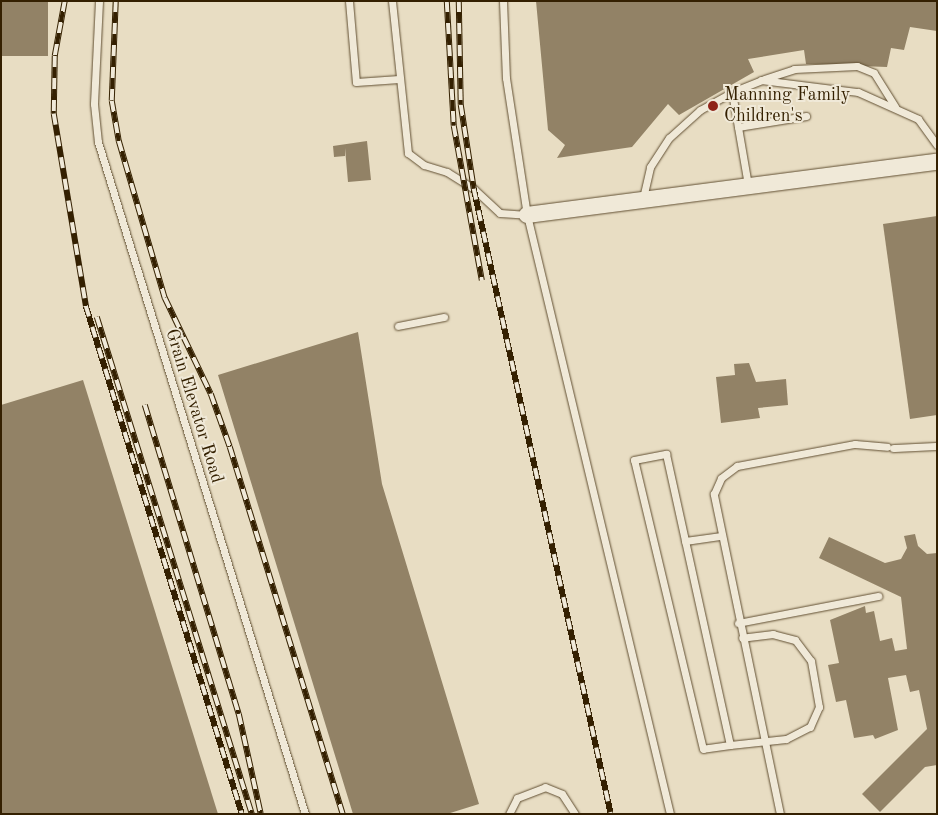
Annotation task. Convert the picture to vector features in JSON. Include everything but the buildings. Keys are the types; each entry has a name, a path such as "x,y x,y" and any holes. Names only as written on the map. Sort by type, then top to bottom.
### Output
{"street":[{"path":"527,215 643,198 937,162"}],"lane":[{"name":"Grain Elevator Road","path":"99,1 94,104 98,142 305,814"},
{"path":"349,1 356,82 399,79"},
{"path":"392,1 405,142 414,159 457,178 500,213 527,215"},
{"path":"503,1 506,78 527,215 670,814"},
{"path":"643,198 650,168 669,138 700,110 732,92 761,80 794,69 857,66 874,73 895,107"},
{"path":"761,80 858,92 895,107 918,119 937,145"},
{"path":"732,92 748,185"},
{"path":"738,127 806,116"},
{"path":"398,326 444,317"},
{"path":"780,814 720,536 714,494 721,478 737,466 855,444 890,448 937,446"},
{"path":"730,745 666,454 634,460 703,749 765,742 810,727 820,707 811,661 795,640 773,634 742,638"},
{"path":"685,541 720,536"},
{"path":"738,623 878,596"},
{"path":"509,814 517,798 545,787 562,794 576,814"}],"railway":[{"path":"65,1 55,56 54,114 86,306 242,814"},
{"path":"116,1 112,101 119,141 165,298 211,394 230,447 343,814"},
{"path":"447,1 454,126 482,280"},
{"path":"459,1 461,105 474,189 611,814"},
{"path":"97,317 252,814"},
{"path":"145,405 239,714 261,814"}],"place":[{"name":"Manning Family Children's","path":"713,106"}]}
